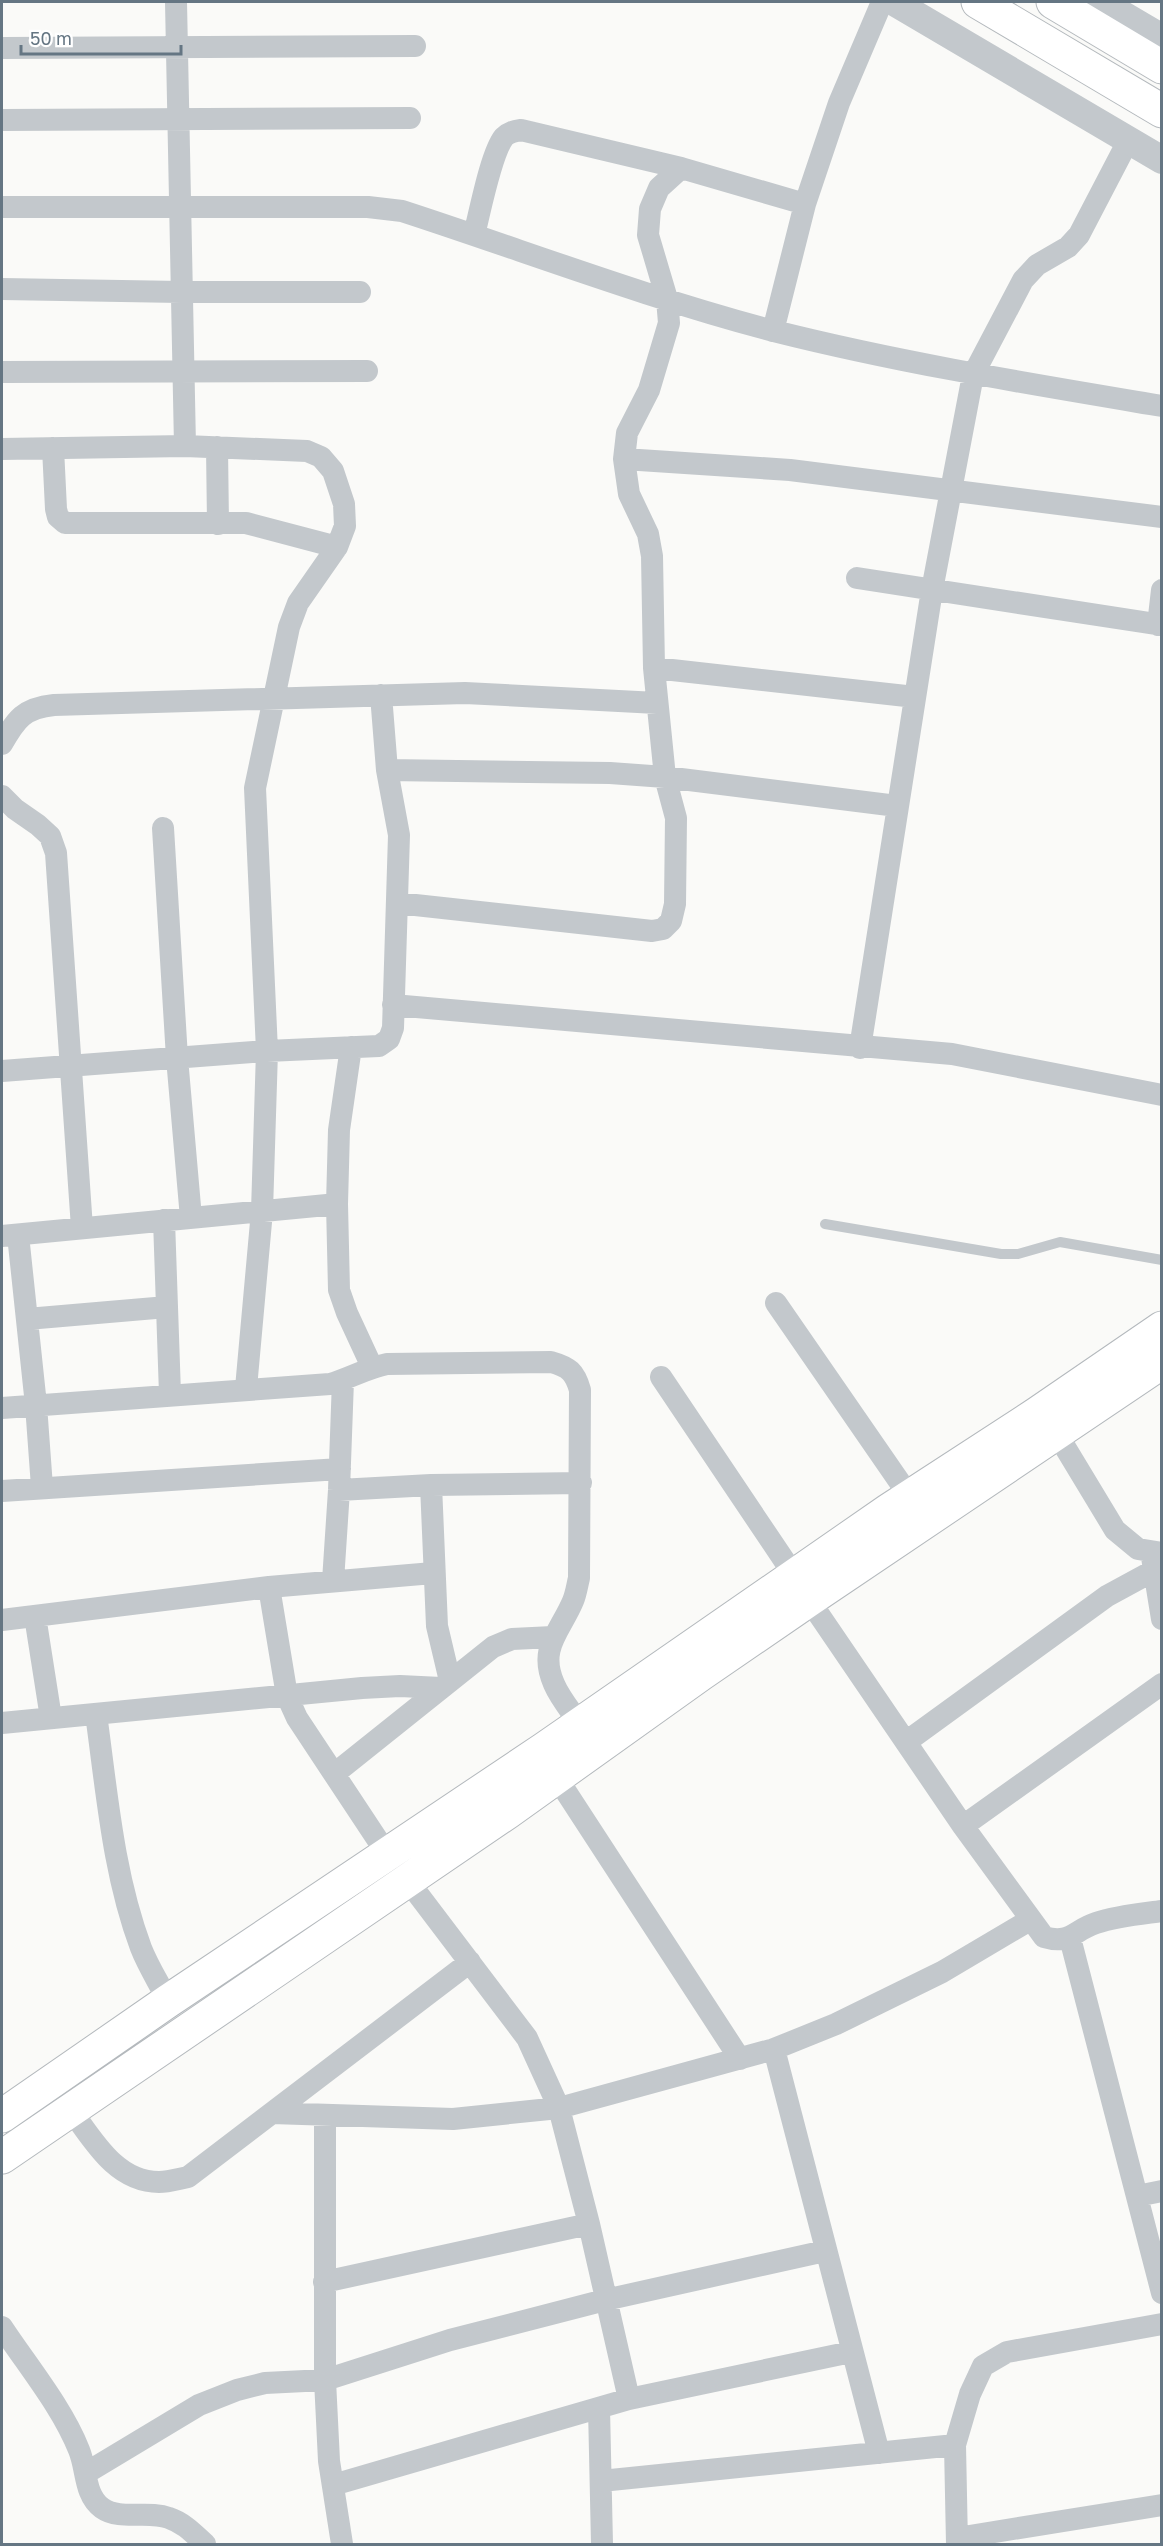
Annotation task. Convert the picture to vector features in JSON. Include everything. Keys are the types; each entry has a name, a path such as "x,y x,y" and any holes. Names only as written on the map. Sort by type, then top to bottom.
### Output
{"highway":[{"path":"978,2 1161,111"},
{"path":"1053,2 1161,66"},
{"path":"2,2157 557,1778 701,1674 910,1497 1161,1328"},
{"path":"2,2116 579,1723 1057,1434 1161,1362"}],"street":[{"path":"176,2 178,206 185,446"},
{"path":"773,330 805,204 840,103 882,2"},
{"path":"894,2 1161,160"},
{"path":"1101,2 1161,38"},
{"path":"2,48 415,46"},
{"path":"2,120 410,118"},
{"path":"474,234 496,152 503,138 512,131 521,130 681,168 805,204"},
{"path":"860,1048 932,590 973,375 1023,280 1037,265 1068,247 1079,234 1128,141"},
{"path":"397,903 652,931 663,929 671,921 675,904 676,818 665,777 657,703 654,668 652,556 648,534 629,494 624,459 627,433 648,390 669,323 667,299 648,235 650,209 659,188 681,168"},
{"path":"2,207 368,207 402,211 667,299 773,330 973,375 1161,406"},
{"path":"2,289 360,292"},
{"path":"2,372 367,371"},
{"path":"2,449 185,446 307,451 321,457 333,471 344,504 345,526 337,547 298,603 289,627 276,698 260,757 255,788 267,1051 262,1211 246,1388"},
{"path":"218,447 218,524"},
{"path":"53,448 56,509 58,517 65,523 259,525 300,539 337,547"},
{"path":"624,459 790,470 1161,518"},
{"path":"857,578 1160,625 1161,590"},
{"path":"654,668 915,697"},
{"path":"2,744 24,713 36,707 465,693 657,703"},
{"path":"2,1071 267,1051 379,1046 389,1039 393,1028 399,835 387,770 381,695"},
{"path":"387,770 610,773 665,777 897,806"},
{"path":"2,796 50,836 56,853 82,1228"},
{"path":"163,828 177,1058 191,1218"},
{"path":"393,1005 860,1048 952,1054 1161,1095"},
{"path":"351,1047 339,1130 337,1204 339,1290 346,1313 372,1367"},
{"path":"42,1487 27,1319 10,1235 337,1204"},
{"path":"164,1220 170,1394"},
{"path":"776,1303 910,1497"},
{"path":"27,1319 167,1306"},
{"path":"2,1408 246,1388 330,1384 353,1377 372,1367 387,1364 550,1362 567,1366 576,1376 580,1390 579,1578 573,1600 553,1637 547,1656 549,1671 555,1686 579,1723"},
{"path":"661,1377 963,1827 1044,1938 1055,1941 1070,1938 1094,1924 1161,1911"},
{"path":"333,1581 340,1480 343,1380"},
{"path":"1057,1434 1115,1530 1133,1546 1156,1559"},
{"path":"2,1491 42,1487 340,1480 431,1485 581,1483"},
{"path":"431,1485 433,1573 445,1685"},
{"path":"1156,1559 1161,1619"},
{"path":"906,1742 1156,1559"},
{"path":"2,1620 269,1587 433,1573"},
{"path":"269,1587 287,1696 297,1718 387,1854"},
{"path":"35,1616 51,1718"},
{"path":"334,1774 493,1647 512,1639 553,1637"},
{"path":"963,1827 1161,1684"},
{"path":"2,1723 362,1688 445,1685"},
{"path":"96,1714 113,1836 125,1900 142,1950 168,2001"},
{"path":"557,1778 740,2059"},
{"path":"408,1881 527,2038 559,2108 589,2224 629,2399"},
{"path":"272,2113 453,2119 559,2108 774,2049 836,2024 942,1972 1030,1920"},
{"path":"1070,1938 1161,2293"},
{"path":"70,2110 107,2158 131,2177 159,2182 188,2177 470,1962"},
{"path":"774,2049 879,2453"},
{"path":"325,2115 325,2380 329,2461 342,2544"},
{"path":"1137,2196 1161,2191"},
{"path":"324,2282 589,2224"},
{"path":"86,2473 200,2405 237,2390 265,2383 325,2380 450,2340 605,2300 825,2251"},
{"path":"1161,2324 1007,2352 983,2366 969,2394 955,2445 957,2541 1161,2505"},
{"path":"2,2327 69,2428 80,2451 89,2490 95,2502 105,2510 116,2514 168,2517 189,2528 205,2544"},
{"path":"333,2485 629,2399 851,2352"},
{"path":"599,2408 602,2544"},
{"path":"601,2481 955,2445"}],"lane":[{"path":"825,1224 1000,1254 1018,1254 1060,1242 1161,1260"}]}
